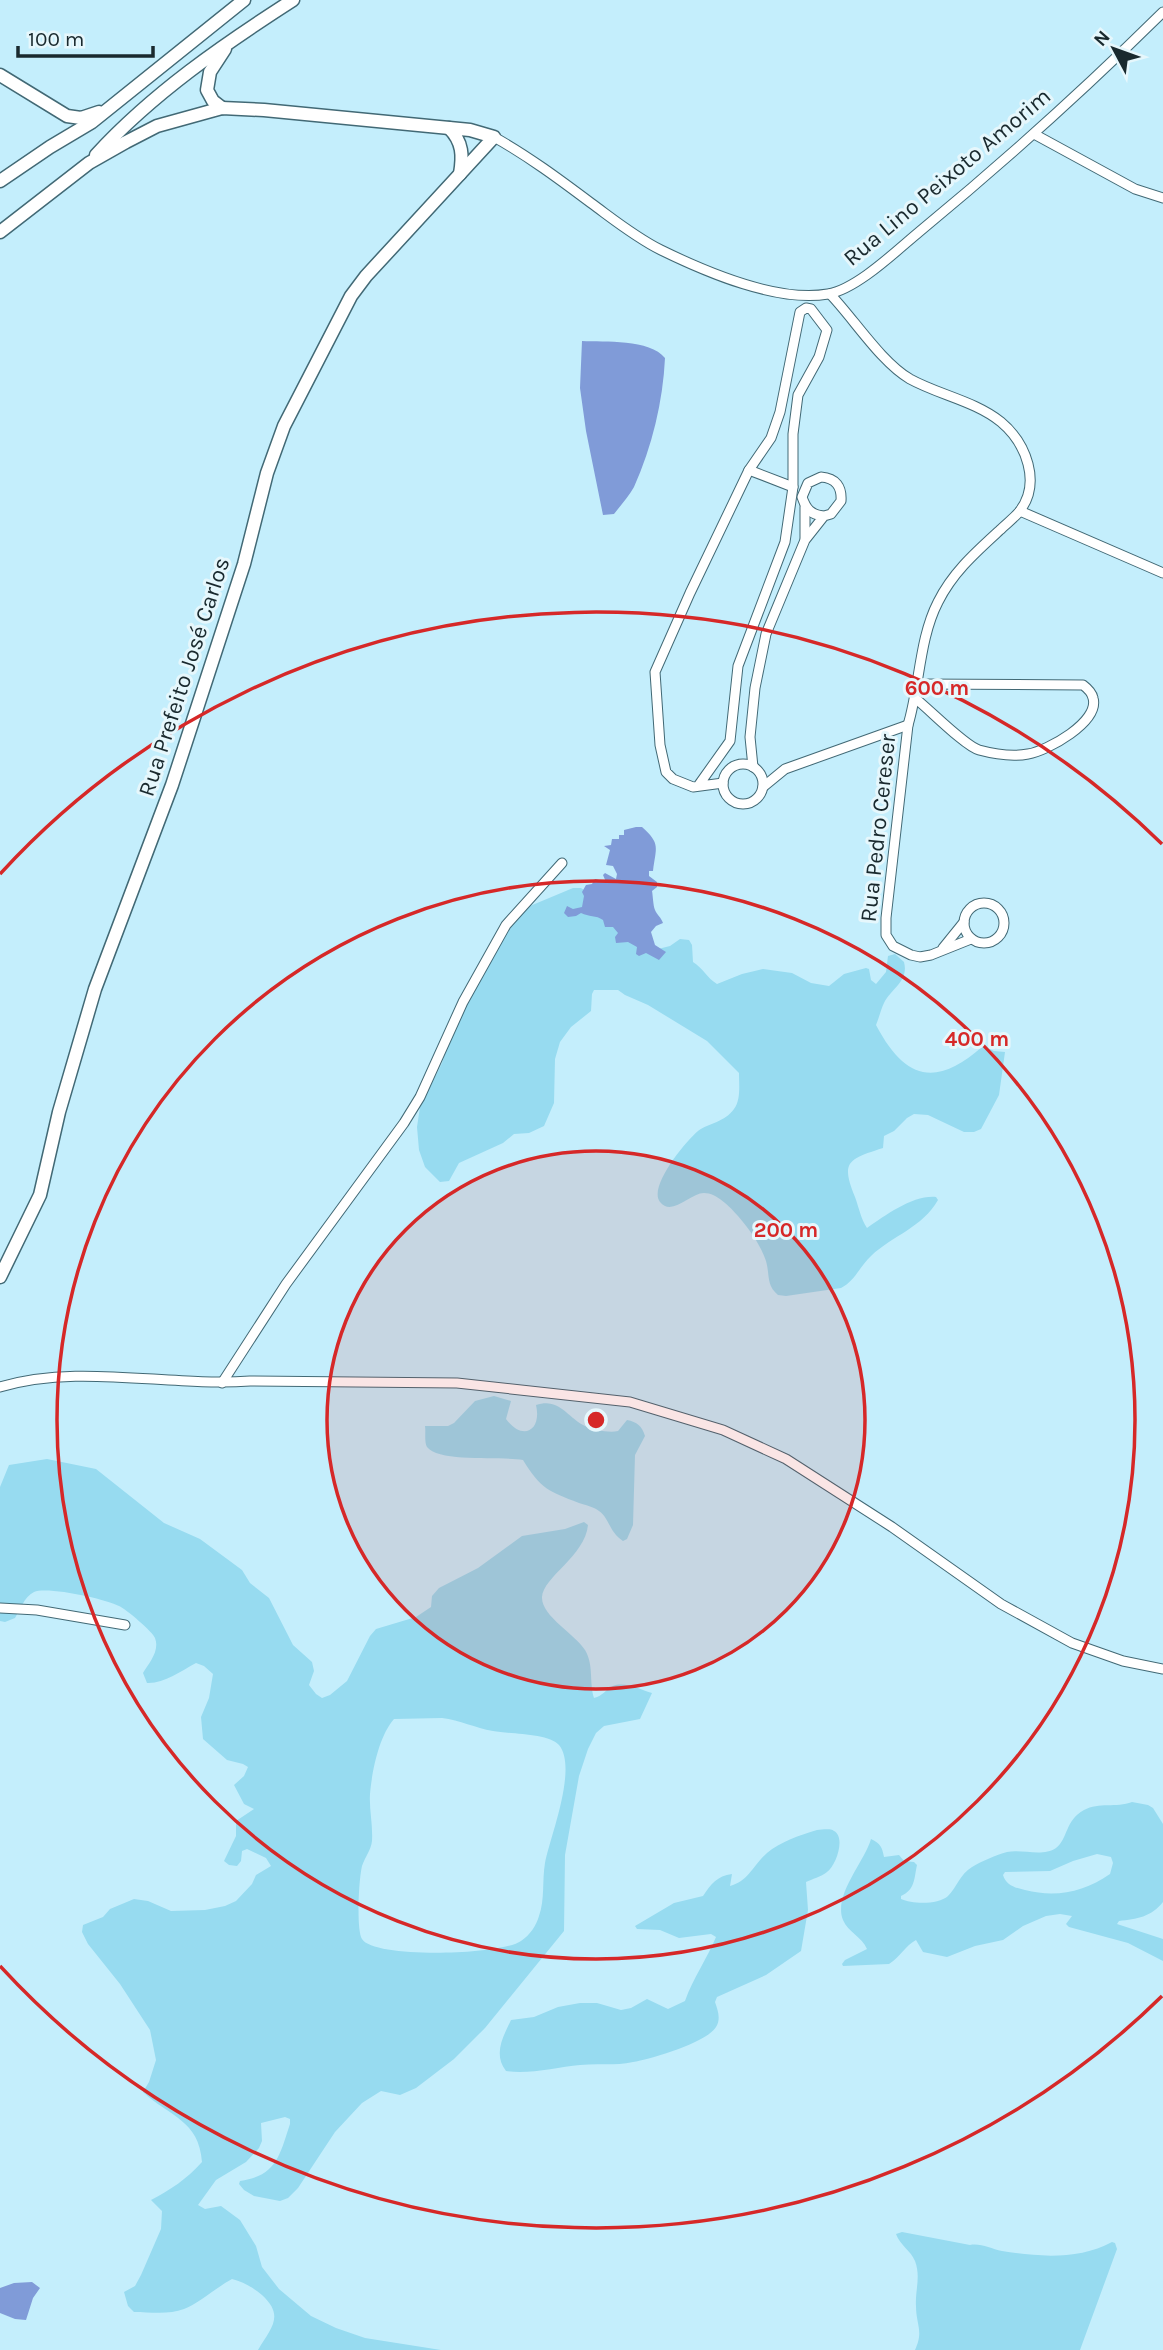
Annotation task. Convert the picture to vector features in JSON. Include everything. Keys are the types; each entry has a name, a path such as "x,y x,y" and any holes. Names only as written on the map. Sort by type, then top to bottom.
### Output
{"main road":[{"path":"0,181 50,147 79,132 244,0"},
{"path":"2,230 89,163 114,135 145,107 234,38 293,0"},
{"path":"222,108 209,96 208,82 218,58 234,38"},
{"path":"0,75 68,117 81,118 109,107"},
{"name":"Rua Lino Peixoto Amorim","path":"89,163 157,126 222,108 470,130 494,137"},
{"path":"50,147 66,127 68,117"},
{"path":"449,128 460,142 463,161 460,174"},
{"name":"Rua Prefeito José Carlos","path":"0,1277 40,1195 59,1112 95,989 176,772 244,564 267,473 284,426 351,296 366,276 494,137"}],"street":[{"name":"Rua Lino Peixoto Amorim","path":"494,137 522,153 631,233 659,249 730,281 762,289 813,295 830,294 870,272 1034,134 1163,12"},
{"path":"1034,134 1135,189 1163,198"},
{"path":"830,294 897,369 911,379 986,413 1001,422 1010,432 1022,446 1030,473 1029,493 1020,511 1163,573"},
{"path":"698,786 730,741 738,666 785,542 793,487 793,434 798,396 819,357 827,330 811,309 806,308 800,312 780,412 771,438 749,470 655,672 660,746 666,772 683,784 698,786 723,783"},
{"path":"749,470 793,487"},
{"path":"750,737 736,765 727,772 723,783 727,796 738,804 751,802 761,793 763,787 761,775 755,768 750,737 755,688 766,634 804,540 824,516 838,508 842,493 834,481 821,477 808,482 803,497 804,540"},
{"path":"804,505 816,515 824,516"},
{"name":"Rua Pedro Cereser","path":"971,939 920,957 893,946 886,935 908,725 916,699 927,632 936,605 958,569 1020,511"},
{"path":"916,699 975,749 1011,755 1042,751 1058,742 1087,718 1093,707 1093,697 1083,685 918,684"},
{"path":"763,787 785,769 908,725"},
{"path":"736,765 785,769"},
{"path":"222,1383 286,1284 404,1123 420,1097 463,1002 506,925 562,863"},
{"path":"942,950 964,922 970,908 980,902 991,903 1003,914 1003,930 997,939 981,943 971,939 965,931 964,922"},
{"path":"0,1387 25,1380 68,1377 222,1383 457,1383 630,1402 723,1430 786,1459 892,1527 1002,1604 1072,1643 1123,1661 1163,1669"},
{"path":"0,1608 37,1610 125,1625"}],"shaded area":[{"path":"582,341 649,347 665,358 659,407 646,456 634,487 614,514 603,515 586,431 580,388"},
{"path":"642,827 656,846 653,871 649,871 649,876 657,882 657,887 652,891 653,903 663,923 651,932 655,945 666,952 659,960 646,953 639,956 636,954 637,947 628,942 616,943 615,937 618,933 613,927 605,927 600,918 581,913 568,917 564,913 567,906 573,909 582,907 582,892 586,885 592,884 595,879 606,882 603,875 605,873 616,879 613,866 606,865 610,850 604,846 611,845 612,839 619,839 619,835 624,835 624,830"},
{"path":"573,888 581,888 587,892 654,950 670,946 680,939 689,940 693,962 717,984 763,969 792,973 811,983 829,986 844,974 866,968 869,969 871,980 876,984 886,972 888,956 895,954 904,962 904,974 884,1003 876,1025 898,1057 910,1067 923,1072 936,1072 951,1068 983,1046 1005,1052 999,1095 981,1129 964,1132 928,1115 914,1114 884,1136 883,1148 862,1155 851,1163 848,1176 867,1228 918,1199 936,1197 938,1200 916,1224 871,1256 846,1285 841,1288 778,1295 770,1284 766,1261 758,1243 723,1201 704,1193 676,1206 665,1206 660,1202 659,1186 677,1154 698,1131 726,1117 734,1109 739,1097 739,1073 707,1041 618,990 594,990 591,1011 571,1027 560,1042 555,1059 554,1103 544,1126 529,1133 514,1134 503,1143 459,1163 449,1181 440,1182 425,1167 419,1150 417,1127 420,1107 442,1063 455,1022 518,911"},
{"path":"494,1396 511,1401 506,1419 519,1430 530,1430 534,1426 536,1405 544,1403 557,1406 585,1426 597,1430 618,1431 627,1420 641,1427 645,1436 635,1455 633,1525 627,1539 623,1541 618,1537 603,1514 597,1510 546,1488 523,1460 457,1457 434,1452 427,1447 425,1426 448,1426 475,1401"},
{"path":"47,1459 96,1469 164,1523 200,1539 242,1570 250,1583 269,1598 293,1645 312,1662 314,1671 309,1685 322,1698 347,1681 376,1629 416,1617 431,1607 432,1596 439,1588 478,1568 522,1536 565,1529 584,1522 588,1525 580,1547 544,1589 543,1604 585,1650 590,1662 594,1698 618,1685 628,1685 652,1693 640,1719 604,1726 596,1733 588,1749 579,1776 565,1855 564,1931 485,2028 454,2059 416,2088 400,2095 381,2091 362,2103 335,2132 298,2188 288,2198 280,2201 254,2196 239,2184 240,2181 262,2174 275,2162 290,2124 290,2119 285,2117 261,2123 262,2141 259,2148 246,2162 216,2180 198,2205 205,2209 221,2206 240,2220 256,2246 262,2267 279,2289 311,2316 365,2338 441,2350 258,2350 274,2322 273,2309 258,2292 232,2279 189,2307 178,2311 134,2312 128,2306 124,2292 135,2286 161,2229 162,2211 151,2200 178,2184 202,2162 200,2148 189,2128 143,2092 156,2060 150,2030 120,1984 88,1944 82,1932 83,1925 134,1899 148,1901 171,1911 205,1910 225,1906 236,1901 252,1884 256,1875 271,1866 266,1858 247,1849 242,1851 241,1861 237,1866 224,1861 236,1836 236,1821 254,1809 244,1804 234,1785 244,1776 248,1767 227,1760 203,1739 201,1717 209,1698 213,1674 196,1663 166,1679 147,1683 143,1673 155,1652 155,1638 122,1608 90,1597 63,1592 34,1592 25,1600 15,1618 0,1621 0,1487 9,1465","holes":["394,1719 449,1719 493,1731 547,1738 559,1745 566,1769 561,1803 545,1863 539,1916 527,1936 509,1946 439,1953 389,1950 371,1945 362,1939 360,1933 359,1892 362,1866 372,1841 370,1794 380,1744"]},
{"path":"1132,1802 1148,1805 1163,1824 1163,1902 1149,1914 1119,1921 1117,1924 1163,1939 1163,1961 1128,1943 1069,1927 1066,1924 1072,1916 1060,1914 1046,1916 1023,1926 1003,1940 975,1946 947,1957 923,1952 916,1940 889,1964 843,1966 845,1960 867,1949 845,1924 841,1910 846,1890 871,1839 880,1846 884,1857 899,1855 904,1861 917,1865 911,1887 901,1899 918,1903 932,1902 944,1899 964,1873 994,1856 1007,1852 1051,1851 1056,1848 1073,1819 1084,1810 1096,1806","holes":["1097,1854 1111,1857 1113,1863 1110,1874 1069,1892 1048,1893 1021,1889 1009,1884 1003,1875 1005,1872 1050,1871"]},
{"path":"817,1830 834,1831 838,1834 839,1845 830,1869 806,1882 808,1910 801,1951 766,1975 717,1997 715,2002 718,2021 710,2033 678,2049 633,2062 506,2071 500,2052 502,2039 511,2020 534,2017 558,2007 580,2003 597,2003 621,2010 647,1999 668,2009 685,2001 716,1937 711,1934 679,1938 660,1930 637,1929 635,1926 674,1903 703,1896 712,1884 722,1877 732,1874 730,1886 736,1884 772,1849 790,1839"},
{"path":"902,2232 1030,2255 1058,2256 1086,2252 1112,2242 1117,2249 1080,2350 915,2350 919,2333 916,2306 918,2273 913,2257 896,2234"},
{"path":"32,2282 40,2288 33,2298 26,2320 0,2313 0,2288 14,2283"}]}
